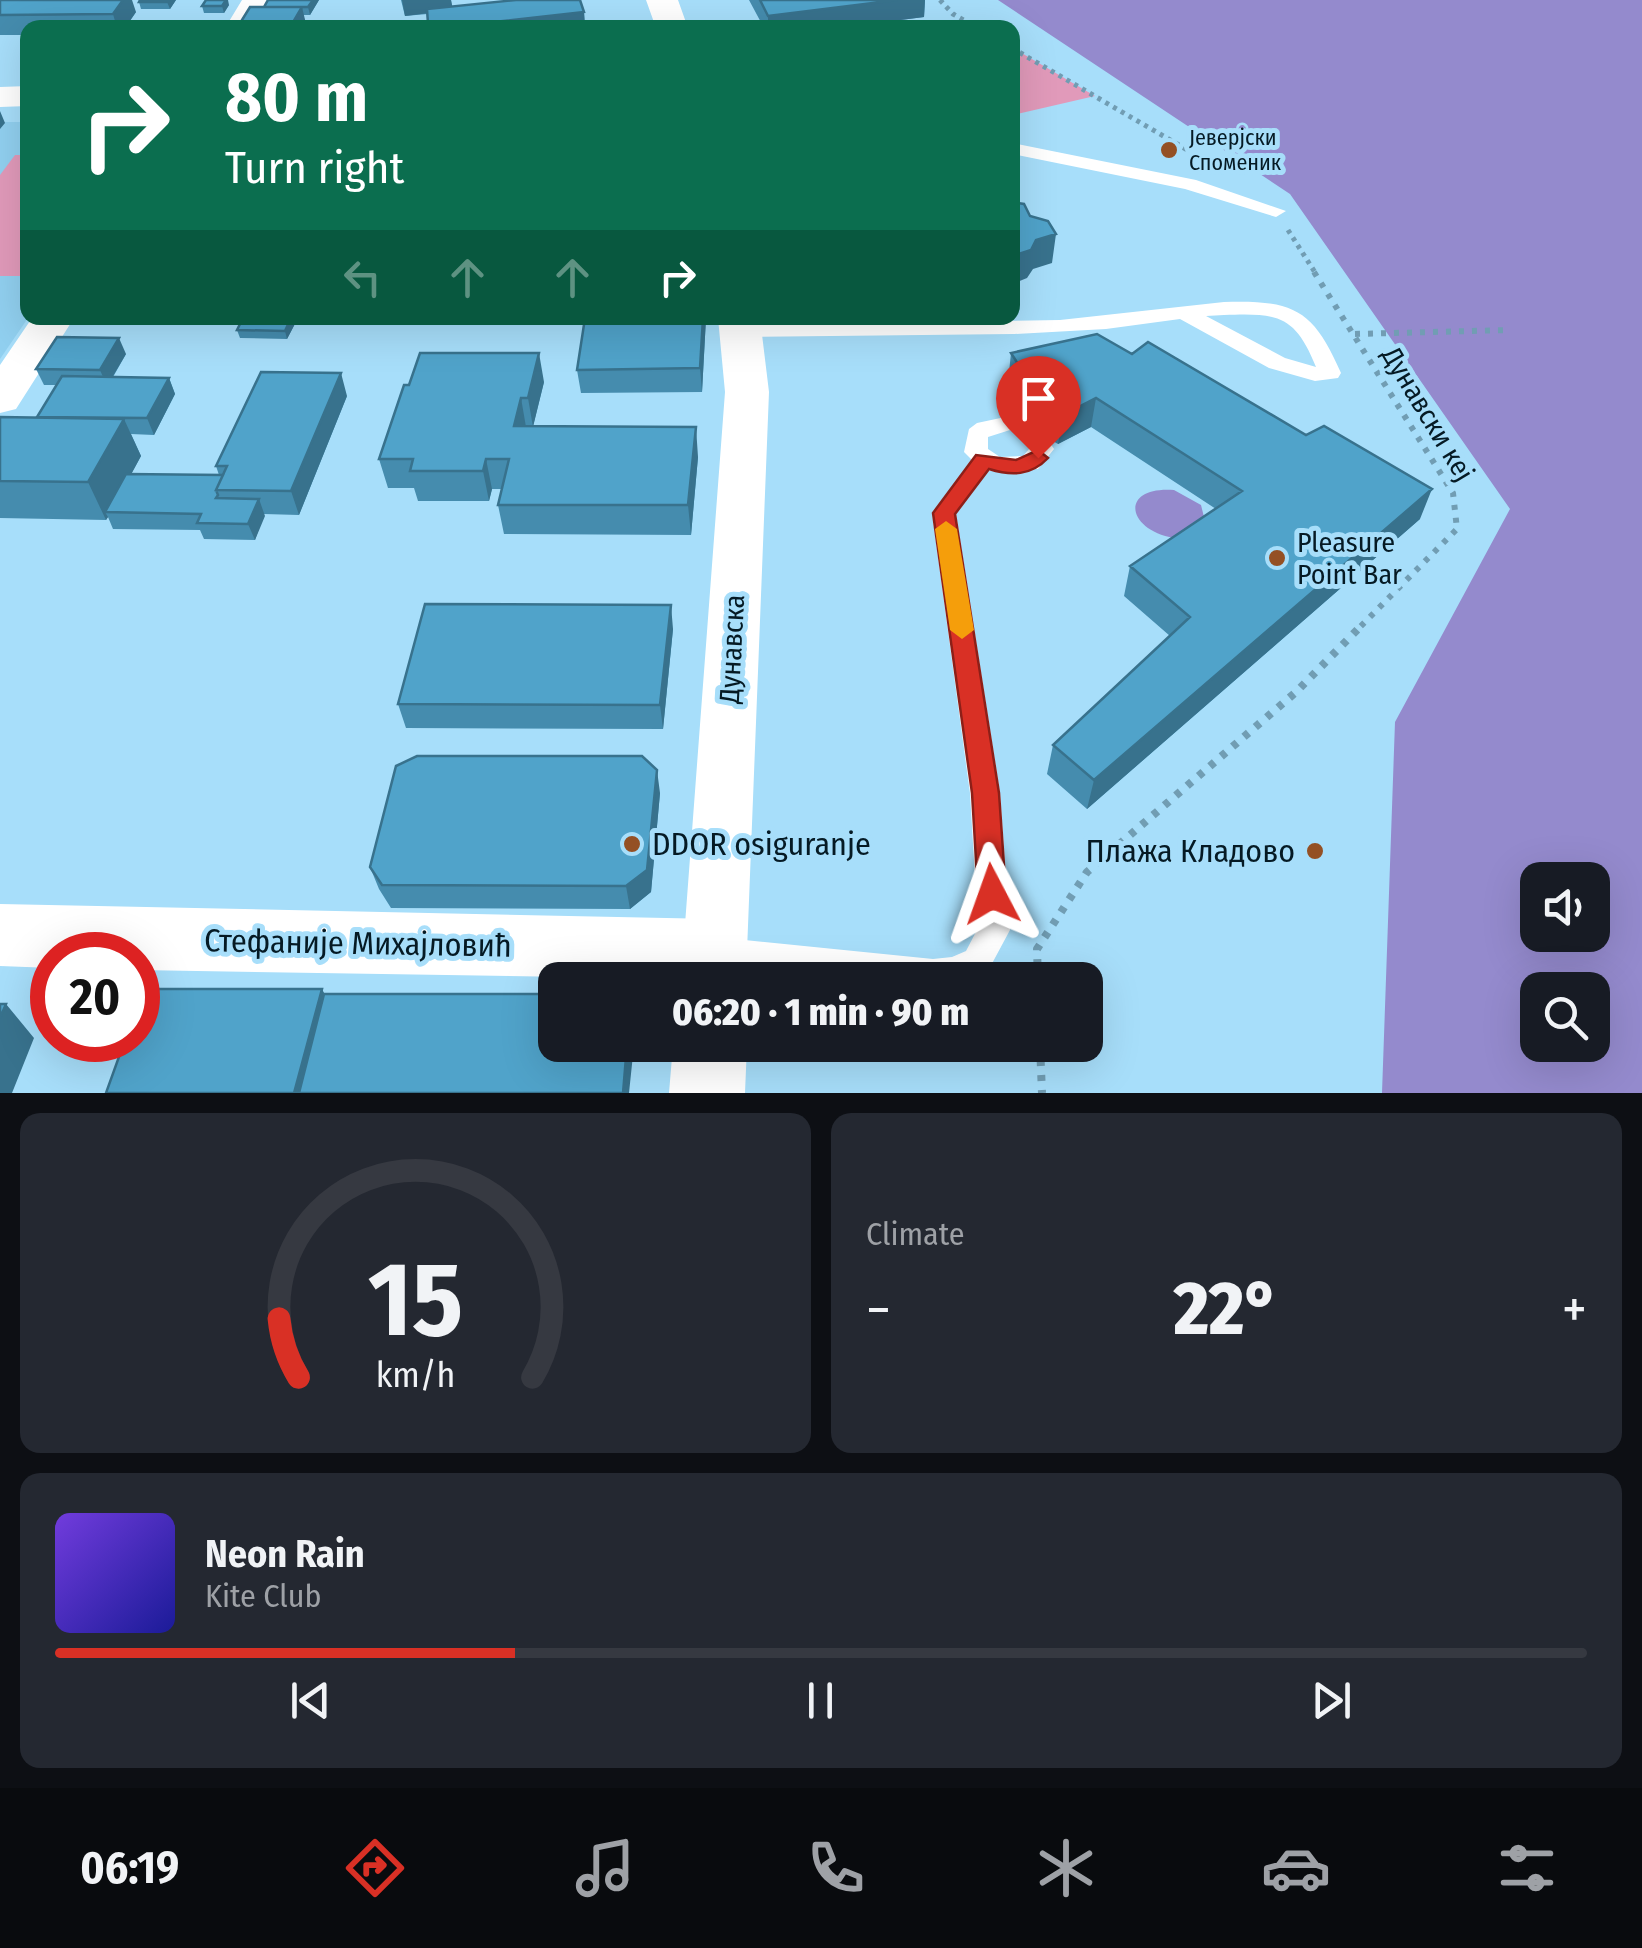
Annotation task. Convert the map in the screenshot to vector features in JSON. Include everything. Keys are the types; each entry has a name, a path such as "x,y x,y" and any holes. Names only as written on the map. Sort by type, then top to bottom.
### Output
{"main road":[{"name":"Стефаније Михајловић","path":"0,935 643,962"},
{"path":"707,1093 709,1062"}],"street":[{"path":"0,399 48,325"},
{"name":"Дунавска","path":"714,962 747,392 740,325"}],"lane":[{"path":"1020,150 1189,184 1276,211"},
{"path":"778,325 965,330 1258,307 1286,313 1308,325 1330,372 1318,375 1296,370 1186,314"},
{"path":"974,962 994,930 985,793 944,513 984,460"}],"path":[{"path":"940,0 967,20"},
{"path":"1020,53 1207,162"},
{"name":"Дунавски кеј","path":"1037,962 1037,949 1087,872 1296,692 1457,528 1453,493 1276,211"},
{"path":"1354,334 1509,330"},
{"path":"1041,1062 1042,1093"}],"shaded area":[{"path":"998,0 1642,0 1642,1093 1382,1093 1395,722 1510,509 1290,194"},
{"path":"1020,52 1095,96 1020,113"},
{"path":"0,122 20,122 20,325 23,325 0,359"},
{"path":"15,155 20,155 20,276 0,276 0,175"},
{"path":"1174,490 1201,505 1205,521 1174,538 1146,527 1135,510 1144,495"}],"building":[{"path":"0,0 123,0 113,14 0,15"},
{"path":"206,0 226,0 222,6 202,6"},
{"path":"268,0 313,0 308,7 264,7"},
{"path":"516,0 580,0 584,12 512,20 428,20 427,9"},
{"path":"760,0 897,0 768,16"},
{"path":"250,7 302,7 294,20 242,20"},
{"path":"1020,203 1030,216 1048,221 1056,234 1036,240 1031,250 1020,253"},
{"path":"240,325 288,325 285,331 237,330"},
{"path":"584,325 703,325 700,368 577,370"},
{"name":"Pleasure Point Bar","path":"1097,334 1132,354 1148,342 1306,435 1324,426 1432,489 1094,780 1053,745 1190,617 1130,566 1242,491 1096,398 1063,415 1043,403 1011,353"},
{"path":"57,337 119,338 100,370 36,369"},
{"path":"420,353 539,353 528,398 521,398 514,426 696,427 688,505 498,505 509,459 486,459 483,471 410,471 413,459 379,459 404,385 409,385"},
{"path":"261,372 341,373 291,491 216,490 227,466 216,466"},
{"path":"62,376 169,378 147,418 37,417"},
{"path":"0,417 124,419 88,482 0,481"},
{"path":"126,474 223,475 216,498 259,499 248,524 197,523 201,514 105,512"},
{"path":"425,604 671,605 660,705 398,704"},
{"path":"417,756 642,756 657,770 647,870 626,886 382,885 370,867 396,766"},
{"path":"160,989 322,989 294,1093 106,1093 117,1062 160,1062"},
{"path":"324,994 538,994 538,1062 626,1062 623,1093 299,1093"}],"slow traffic":[{"path":"946,529 962,630"}],"place":[{"name":"Јеверјски Споменик","path":"1169,150"},
{"name":"Pleasure Point Bar","path":"1277,558"},
{"name":"DDOR osiguranje","path":"632,844"},
{"name":"Плажа Кладово","path":"1315,851"}],"route":[{"path":"992,894 985,793 944,513 984,460 1008,468 1038,458"}]}
